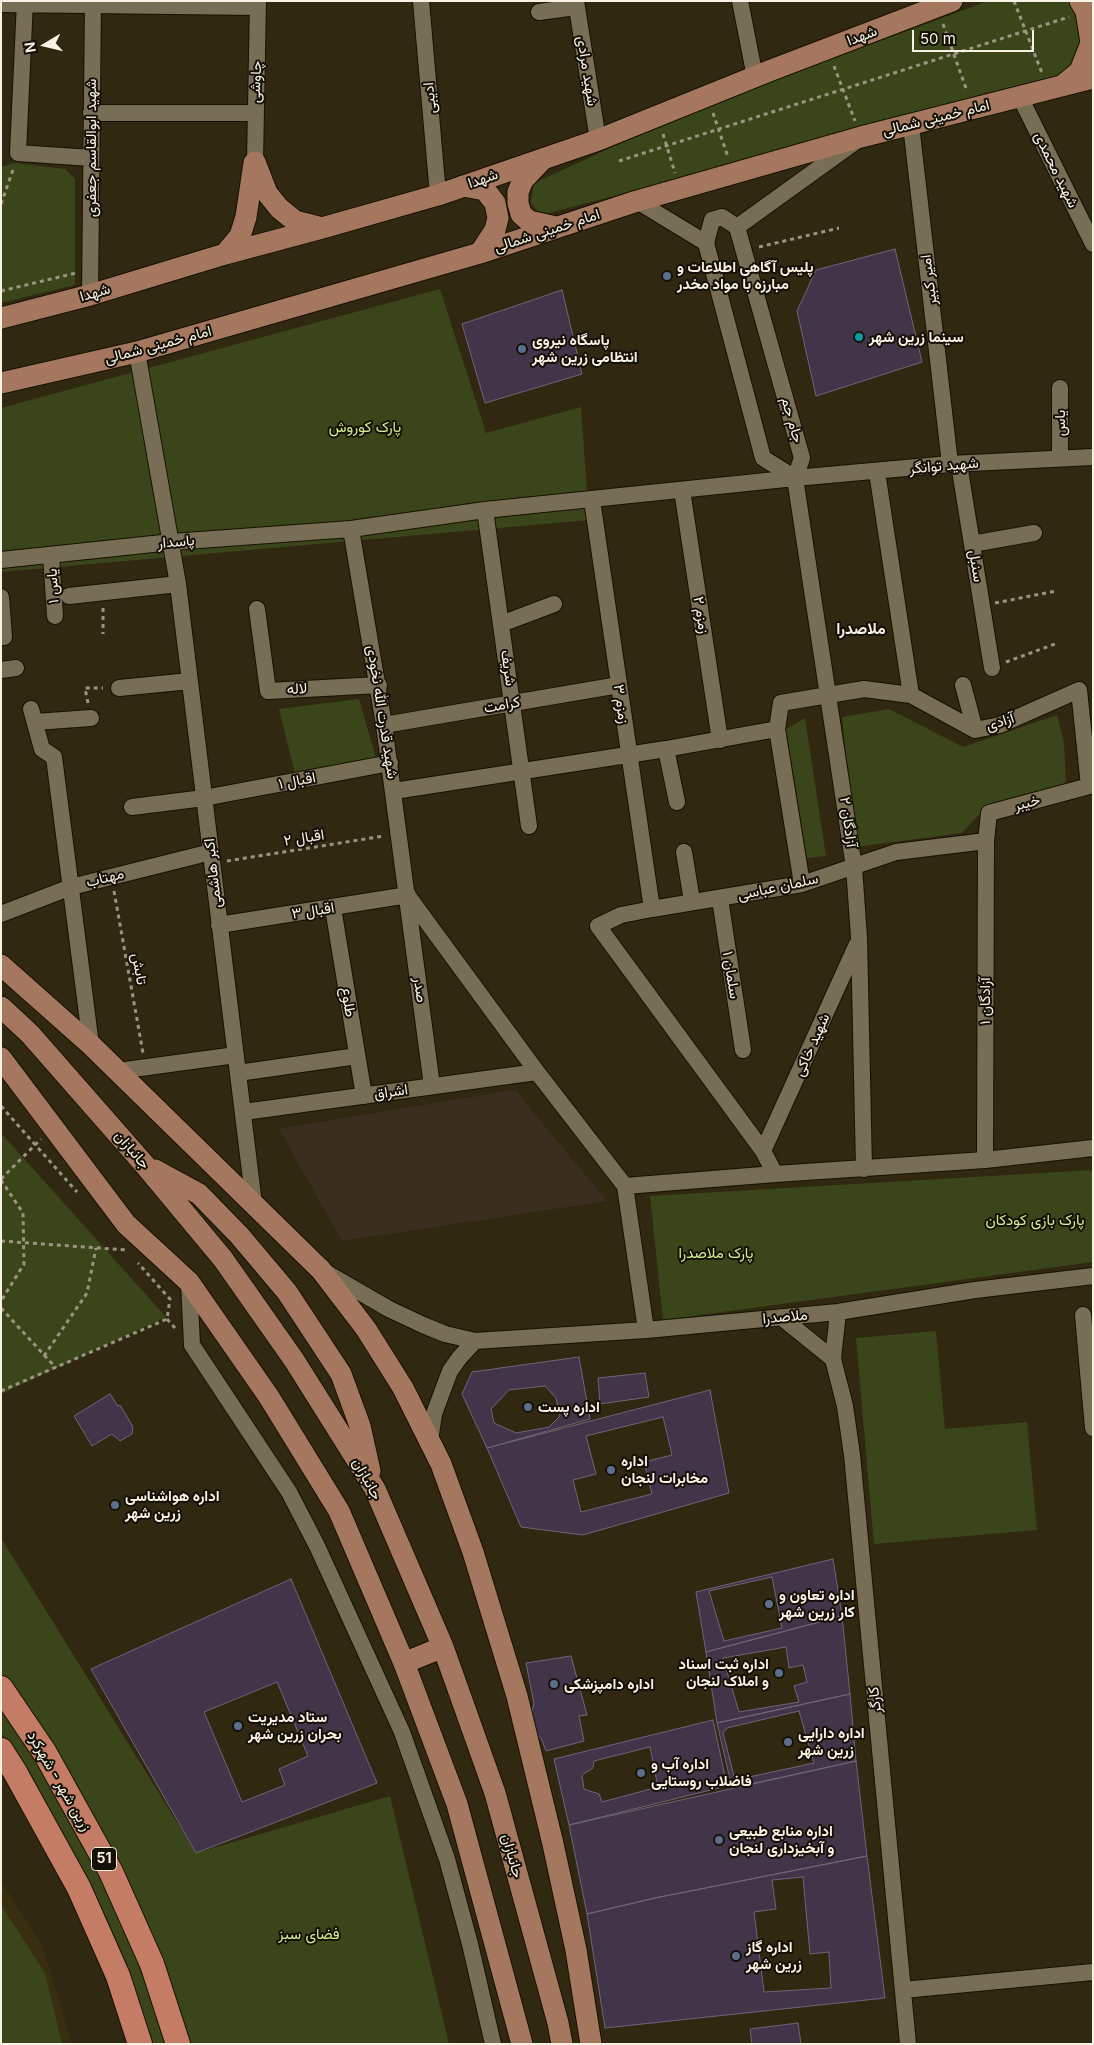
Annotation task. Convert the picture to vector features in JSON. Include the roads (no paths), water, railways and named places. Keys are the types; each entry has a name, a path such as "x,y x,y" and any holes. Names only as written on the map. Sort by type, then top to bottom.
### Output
{"highway":[{"name":"زرین شهر - شهرکرد","path":"1,1688 45,1753 111,1872 152,1964 178,2044"},
{"name":"51","path":"1,1750 16,1772 79,1888 118,1976 140,2044"}],"main road":[{"name":"شهدا","path":"1,318 90,295 225,254 438,195 598,140 945,4"},
{"path":"1054,89 1080,71 1092,43 1083,6"},
{"name":"امام خمینی شمالی","path":"1,384 137,352 480,253 637,201 861,137 1093,78"},
{"path":"544,158 523,180 518,192 518,203 521,214 529,221 558,228"},
{"path":"254,162 267,193 279,208 296,221 322,228"},
{"path":"225,254 240,236 246,217 254,162"},
{"path":"463,186 485,190 495,202 498,218 494,230 480,253"},
{"path":"1,965 91,1045 321,1270 366,1329 403,1388 441,1464 474,1552 517,1696 553,1844 576,1950 591,2044"},
{"name":"جانبازان","path":"1,1007 30,1034 144,1164 229,1267 294,1360 374,1489 443,1647 495,1793 558,2023 562,2044"},
{"path":"1,1058 126,1224 189,1282 269,1397 338,1511 404,1662 458,1804 522,2044"},
{"path":"144,1164 198,1194 239,1235 287,1292 341,1374 360,1426 374,1489"},
{"path":"404,1662 443,1647"},
{"path":"577,2044 586,2008"}],"street":[{"name":"ادیبی","path":"421,1 438,195"},
{"path":"740,1 755,77"},
{"path":"25,3 18,154 91,158"},
{"name":"شهید ابوالقاسم جعفری","path":"90,295 93,3"},
{"path":"1,4 258,4"},
{"name":"چاوشی","path":"254,162 258,4"},
{"path":"539,12 576,4"},
{"name":"شهید مرادی","path":"576,4 598,140"},
{"name":"شهید محمدی","path":"1020,97 1093,244"},
{"path":"91,113 255,113"},
{"name":"امیر کبیر","path":"911,125 955,464"},
{"path":"795,478 763,458 706,243 712,220 722,216 737,227 861,137"},
{"path":"637,201 706,243"},
{"name":"جام جم","path":"737,227 802,458 795,478"},
{"name":"اکبر هاشمی","path":"137,352 178,584 254,1204"},
{"name":"یاس","path":"1060,388 1060,458"},
{"name":"شهید توانگر","path":"592,500 795,478 955,464 1093,457"},
{"name":"سنبل","path":"955,464 972,544 992,668"},
{"path":"877,472 911,695"},
{"name":"آزادگان ۲","path":"795,478 854,867 859,937 864,1169"},
{"name":"زمزم ۲","path":"682,490 720,740"},
{"name":"پاسدار","path":"1,560 172,542 351,529 485,510 592,500"},
{"name":"زمزم ۳","path":"592,500 652,908"},
{"name":"شریف","path":"485,510 529,826"},
{"name":"شهید قدرت الله نخودی","path":"351,529 378,685 408,895"},
{"path":"972,544 1034,533"},
{"name":"یاس ۱","path":"51,555 55,616"},
{"path":"70,596 178,584"},
{"path":"1,597 4,637"},
{"path":"501,624 554,604"},
{"name":"لاله","path":"257,609 268,691 378,685"},
{"path":"119,688 190,681"},
{"name":"کرامت","path":"384,725 619,684"},
{"path":"963,685 975,730"},
{"name":"آزادی","path":"777,729 781,703 864,689 911,695 975,730 1000,725 1079,690 1091,786"},
{"path":"90,718 33,716 42,749 54,757 91,1045"},
{"path":"394,791 666,749 777,729 802,884"},
{"path":"666,749 677,802"},
{"name":"اقبال ۱","path":"132,807 204,798 390,763"},
{"name":"خیبر","path":"986,841 989,813 1091,786"},
{"name":"سلمان عباسی","path":"763,1151 598,926 621,915 652,908 692,901 720,899 802,884 896,852 986,841"},
{"name":"آزادگان ۱","path":"985,1160 986,841"},
{"path":"684,852 692,901"},
{"name":"مهتاب","path":"1,914 70,887 111,876 212,858"},
{"path":"408,895 537,1072 625,1186 646,1330"},
{"name":"اقبال ۳","path":"219,925 408,895"},
{"name":"صدر","path":"408,895 432,1086"},
{"name":"سلمان ۱","path":"720,899 743,1050"},
{"name":"طلوع","path":"333,908 364,1096"},
{"name":"شهید خاکی","path":"763,1151 859,937"},
{"path":"118,1071 236,1056"},
{"path":"238,1073 357,1056"},
{"name":"اشراق","path":"244,1112 537,1072"},
{"path":"625,1186 985,1160 1093,1148"},
{"path":"763,1151 775,1174"},
{"name":"ملاصدرا","path":"321,1270 423,1326 445,1334 476,1341 646,1330 838,1312 975,1290 1093,1276"},
{"path":"189,1282 192,1345 288,1492 317,1546 402,1732 447,1859 470,1944 493,2044"},
{"name":"کارگر","path":"838,1312 833,1359 845,1406 852,1455 908,2044"},
{"path":"1083,1315 1093,1428"},
{"path":"781,1317 833,1359"},
{"path":"430,1441 434,1414 450,1372 460,1357 476,1341"},
{"path":"903,1990 1093,1972"}],"place":[{"name":"پلیس آگاهی اطلاعات و مبارزه با مواد مخدر","path":"667,276"},
{"name":"سینما زرین شهر","path":"859,337"},
{"name":"پاسگاه نیروی انتظامی زرین شهر","path":"522,349"},
{"name":"اداره پست","path":"528,1407"},
{"name":"اداره مخابرات لنجان","path":"611,1470"},
{"name":"اداره هواشناسی زرین شهر","path":"115,1505"},
{"name":"اداره تعاون و کار زرین شهر","path":"769,1604"},
{"name":"اداره ثبت اسناد و املاک لنجان","path":"779,1673"},
{"name":"اداره دامپزشکی","path":"554,1684"},
{"name":"ستاد مدیریت بحران زرین شهر","path":"238,1726"},
{"name":"اداره دارایی زرین شهر","path":"788,1742"},
{"name":"اداره آب و فاضلاب روستایی","path":"641,1773"},
{"name":"اداره منابع طبیعی و آبخیزداری لنجان","path":"719,1840"},
{"name":"اداره گاز زرین شهر","path":"736,1956"}],"district":[{"name":"ملاصدرا","path":"861,629"}],"park label":[{"name":"پارک کوروش","path":"365,427"},
{"name":"پارک بازی کودکان","path":"1035,1220"},
{"name":"پارک ملاصدرا","path":"716,1253"},
{"name":"فضای سبز","path":"309,1934"}]}
